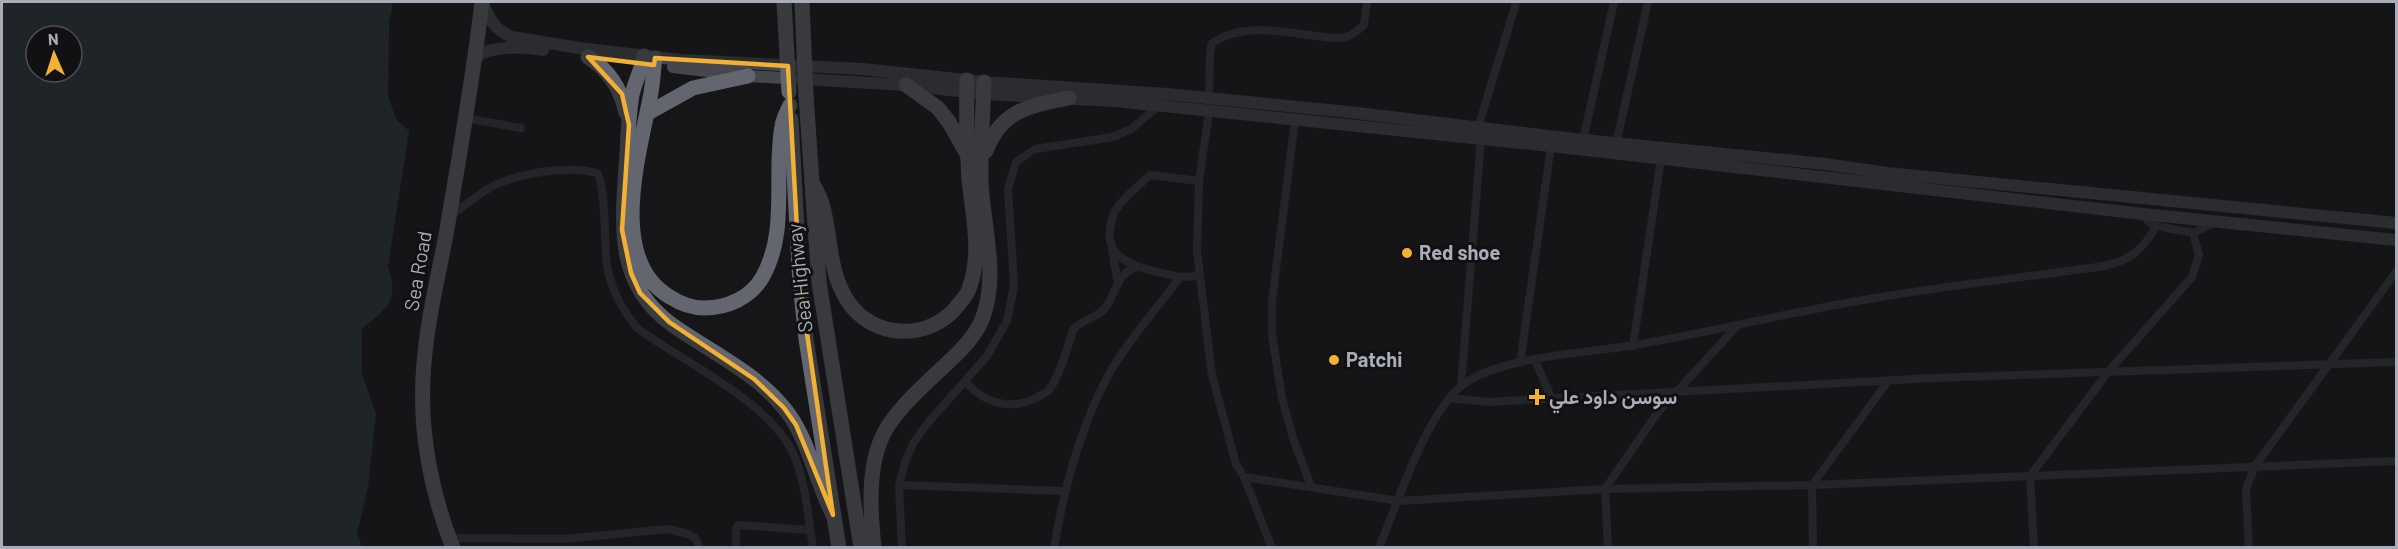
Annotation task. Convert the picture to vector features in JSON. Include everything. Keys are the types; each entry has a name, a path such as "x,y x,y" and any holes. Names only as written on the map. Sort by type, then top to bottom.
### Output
{"highway":[{"name":"Sea Road","path":"451,543 434,487 426,443 423,378 430,318 476,57 482,2"},
{"name":"Sea Highway","path":"784,2 800,284 839,548"},
{"name":"Sea Highway","path":"802,2 819,282 861,548"},
{"path":"588,57 598,63 622,94 629,125"},
{"path":"649,61 648,113 638,150 635,173 634,230 639,261 647,278 660,291 688,306 704,308 725,306 749,293 761,280 769,264 775,250 778,230 778,176 782,125 790,98"},
{"path":"649,61 632,94 622,230 628,264 640,292 669,322 754,379 784,408 796,425 833,515"},
{"path":"648,113 693,88 748,76"},
{"path":"906,85 938,108 975,157"},
{"path":"874,548 871,486 880,444 888,426 904,405 964,347 977,330 984,314 988,293 988,245 967,86"},
{"path":"812,182 823,208 835,272 847,300 860,315 890,330 912,332 930,328 945,319 968,292 977,254 975,157 984,88"},
{"path":"975,157 1006,118 1034,106 1069,98"}],"main road":[{"path":"482,2 490,22 512,37 649,61 748,76 967,86"},
{"path":"476,57 481,53 525,48 588,57 649,61 863,69 967,86 1069,98 1295,120 1583,140 2397,223"},
{"path":"984,88 1209,98 1349,112 1551,146 2143,214 2397,240"}],"street":[{"path":"1209,98 1210,52 1212,43 1221,37 1244,30 1254,30 1338,39 1351,35 1364,25 1367,2"},
{"path":"1583,140 1614,2"},
{"path":"1616,144 1648,2"},
{"path":"1461,386 1480,134 1516,3"},
{"path":"902,548 899,485 906,459 914,442 987,356 1000,337 1007,321 1014,275 1008,189 1016,162 1035,149 1113,137 1131,129 1159,106"},
{"path":"1209,112 1199,181 1197,251 1212,375 1236,464 1244,477 1272,548"},
{"path":"464,118 521,128"},
{"path":"1295,120 1272,301 1272,335 1285,408 1293,438 1311,486"},
{"path":"1520,363 1551,146"},
{"path":"1633,346 1661,159"},
{"path":"448,218 492,186 510,180 549,171 570,170 597,173 603,186 607,267 610,282 626,314 637,328 752,404 770,420 793,454 801,480 813,548"},
{"path":"1118,284 1109,236 1116,209 1150,175 1199,181"},
{"path":"2143,214 2156,226 2193,233 2216,222"},
{"path":"1380,548 1421,445 1450,398 1461,386 1479,375 1535,360 1633,346 1875,298 2118,263 2141,249 2156,226"},
{"path":"2034,548 2030,476 2108,372 2192,277 2199,255 2193,233"},
{"path":"1112,248 1137,267 1180,277 1199,276"},
{"path":"965,381 975,393 997,404 1027,402 1048,392 1073,330 1105,308 1129,269 1137,267"},
{"path":"2249,548 2246,489 2255,466 2397,272"},
{"path":"1054,548 1064,491 1095,403 1110,372 1180,277"},
{"path":"1608,548 1605,489 1674,393 1738,326"},
{"path":"1535,360 1552,399"},
{"path":"1450,398 1489,402 1889,380 2397,362"},
{"path":"1813,548 1812,485 1889,380"},
{"path":"1244,477 1399,501 1605,489 1812,485 2397,461"},
{"path":"899,485 1064,491"},
{"path":"736,548 738,525 810,530"},
{"path":"451,543 564,539 668,529 695,538 700,548"}],"highlighted area":[{"path":"588,57 654,65 655,58 788,66 800,284 833,515 796,425 784,408 754,379 669,322 640,293 631,273 622,230 629,125 622,94"}],"shaded area":[{"path":"2,2 393,2 389,24 388,96 396,119 409,131 388,266 391,296 385,309 362,329 362,374 376,414 368,487 357,534 362,547 2,547"}],"place":[{"name":"Red shoe","path":"1407,253"},
{"name":"Patchi","path":"1334,360"},
{"name":"سوسن داود علي","path":"1537,397"}]}
